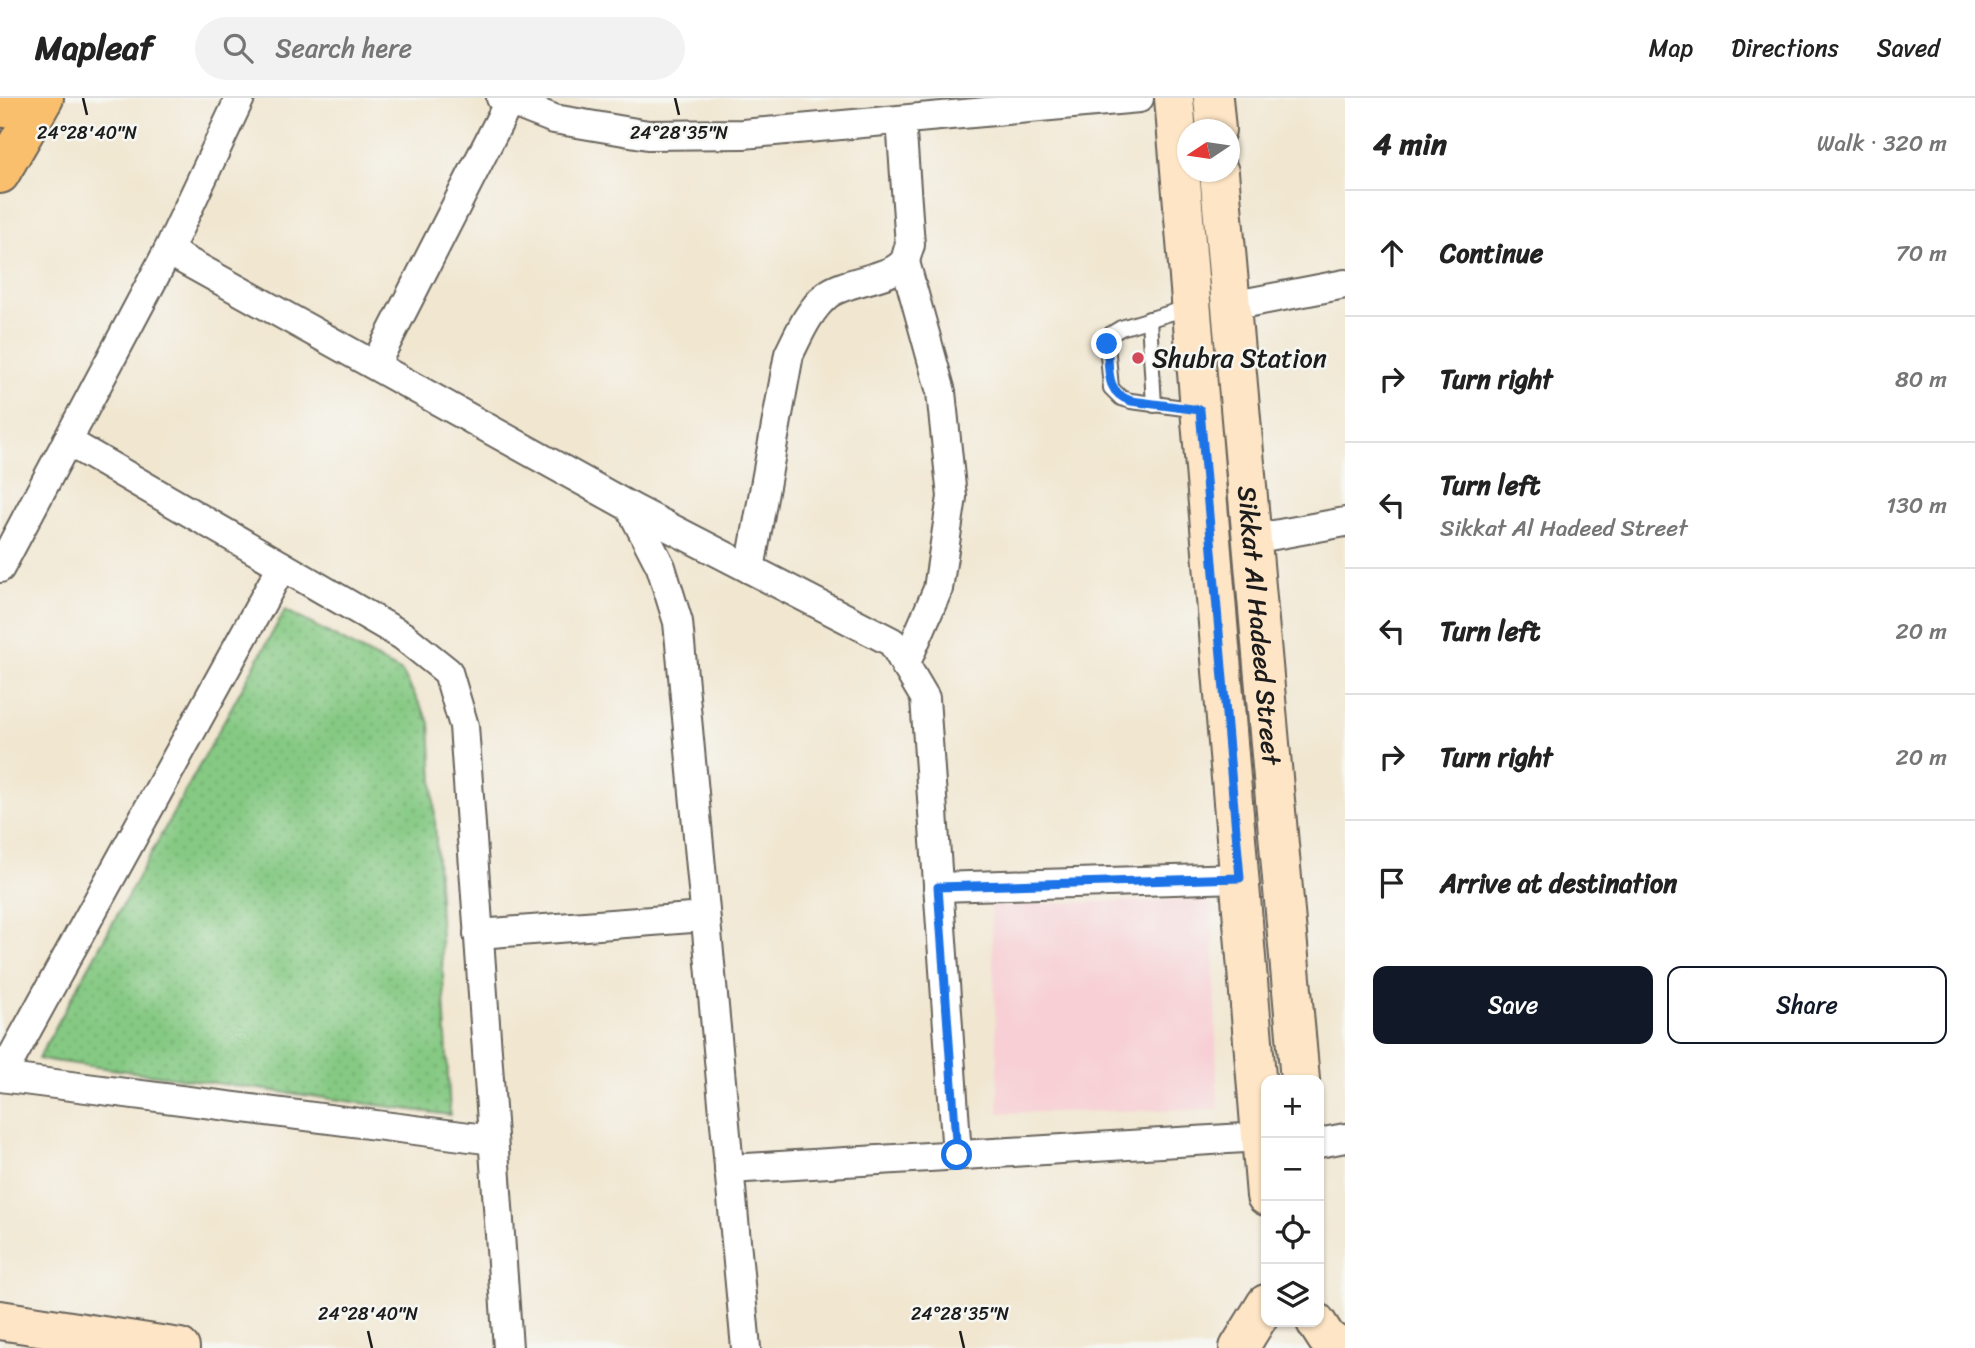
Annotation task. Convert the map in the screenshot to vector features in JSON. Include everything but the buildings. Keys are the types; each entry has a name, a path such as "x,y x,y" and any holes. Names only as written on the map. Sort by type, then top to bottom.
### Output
{"main road":[{"path":"0,108 7,98"},
{"path":"0,174 44,98"},
{"name":"Sikkat Al Hadeed Street","path":"1174,98 1261,1137"},
{"path":"1213,98 1215,119"},
{"name":"Sikkat Al Hadeed Street","path":"1220,182 1300,1075"},
{"path":"1240,1348 1261,1312"},
{"path":"0,1320 180,1348"},
{"path":"1319,1327 1327,1339 1341,1348"}],"street":[{"path":"0,568 168,251 240,98"},
{"path":"375,365 505,100 554,119 648,135 743,134 1139,98"},
{"path":"901,120 910,245 905,262 941,392 952,497 938,589 905,665"},
{"path":"168,251 630,507 892,642 925,698 957,1155"},
{"path":"750,569 789,354 804,323 827,295 852,283 895,270 905,262"},
{"path":"1231,306 1345,284"},
{"path":"67,441 403,636 449,672 464,726 508,1348"},
{"path":"630,507 661,567 678,622 746,1348"},
{"path":"1252,539 1345,522"},
{"path":"282,566 1,1077 493,1140"},
{"path":"938,887 1240,878"},
{"path":"478,934 705,917"},
{"path":"729,1169 1261,1137"},
{"path":"1324,1142 1345,1138"}],"lane":[{"path":"1190,307 1121,328 1111,334 1107,344 1111,388 1121,398 1200,410"},
{"path":"1149,319 1154,405"}],"shaded area":[{"path":"1212,899 1218,1109 999,1113 991,905"}],"green space":[{"path":"285,610 402,672 430,723 450,1115 38,1059"}],"place":[{"name":"Shubra Station","path":"1138,358"}],"route":[{"path":"957,1155 938,887 1240,878 1200,410 1121,398 1111,388 1107,344"}]}
